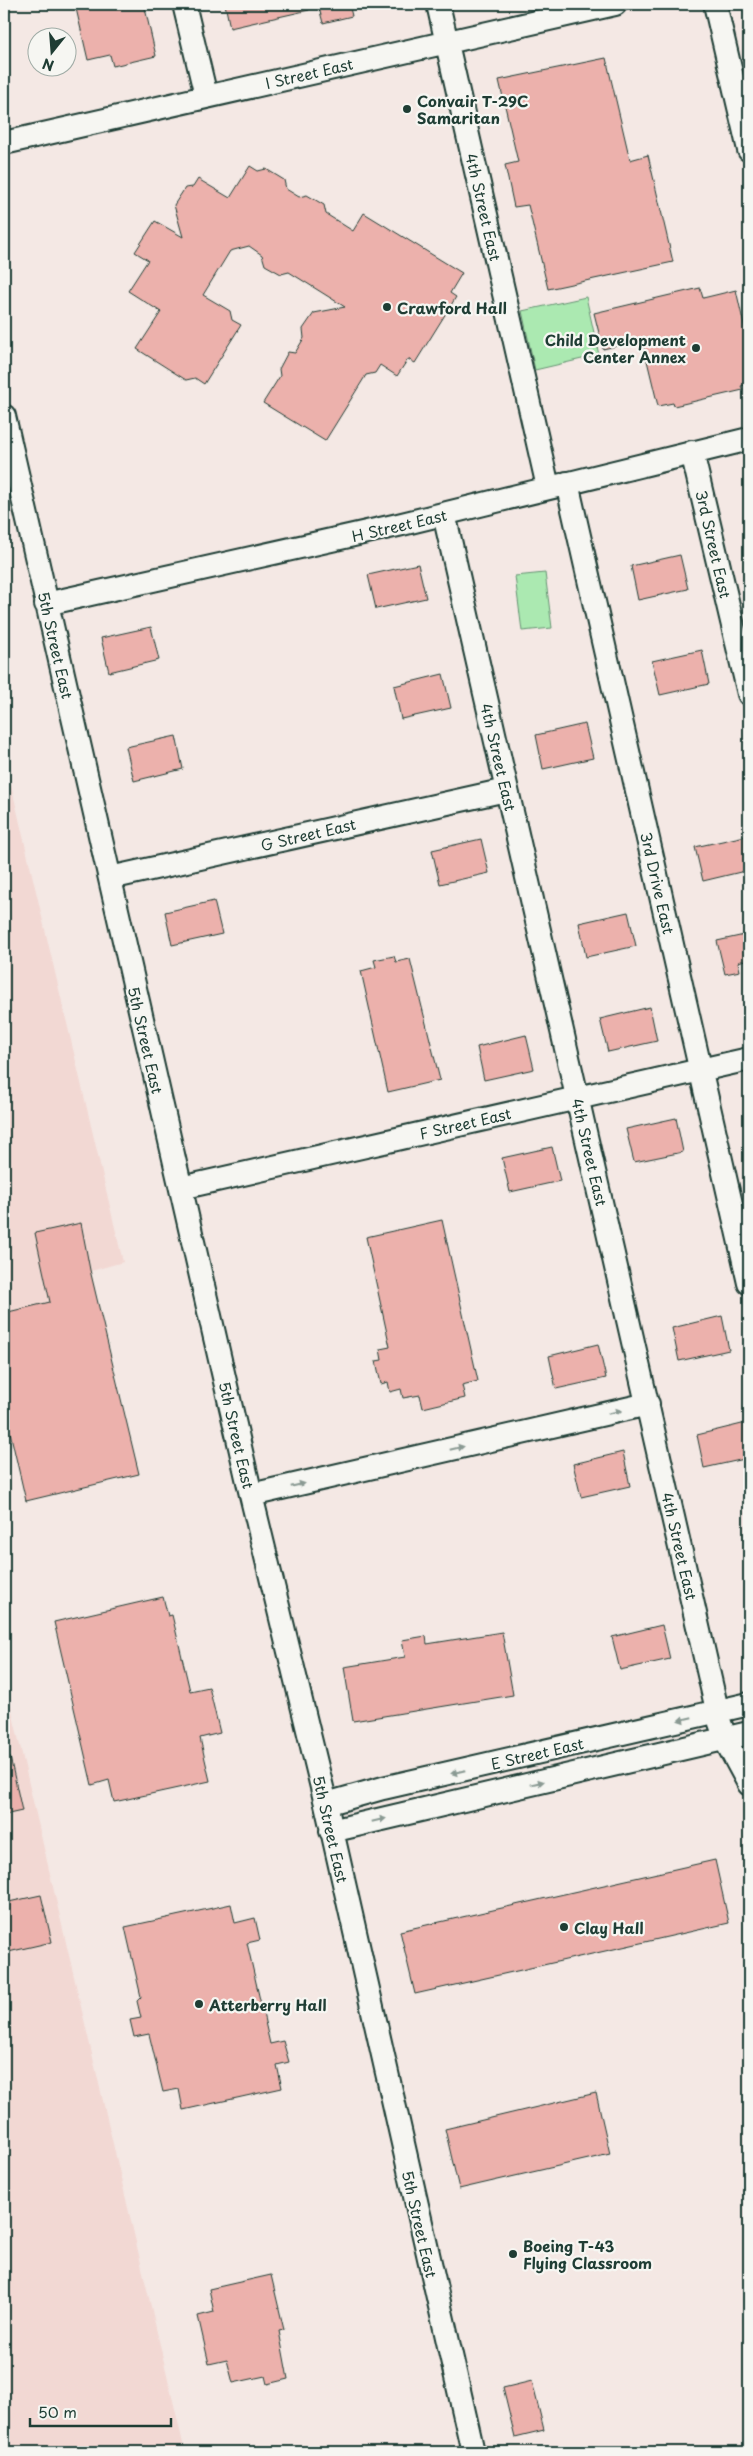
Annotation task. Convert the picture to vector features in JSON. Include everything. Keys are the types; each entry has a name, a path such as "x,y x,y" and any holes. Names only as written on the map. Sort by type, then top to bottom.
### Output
{"street":[{"path":"184,4 206,96"},
{"name":"4th Street East","path":"438,4 530,411"},
{"name":"I Street East","path":"4,143 615,4"},
{"path":"715,4 749,150"},
{"name":"3rd Drive East","path":"530,411 557,485 701,1070 749,1283"},
{"name":"5th Street East","path":"4,416 251,1495 326,1804 473,2452"},
{"name":"H Street East","path":"46,604 444,514 749,439"},
{"name":"3rd Street East","path":"692,452 749,694"},
{"name":"4th Street East","path":"444,514 718,1711 726,1739 749,1784"},
{"name":"G Street East","path":"110,878 506,790"},
{"name":"F Street East","path":"180,1188 749,1059"},
{"path":"251,1495 648,1404"},
{"name":"E Street East","path":"326,1804 383,1788 749,1704"},
{"name":"E Street East","path":"331,1831 749,1733"}],"shaded area":[{"path":"4,755 123,1262 91,1271 96,1292 4,1313"},
{"path":"4,1677 185,2452 4,2452"}],"green space":[{"path":"586,297 599,355 535,370 522,311"},
{"path":"545,573 552,628 522,631 515,576"}],"building":[{"path":"75,4 144,4 156,56 113,66 110,55 88,60"},
{"path":"225,4 308,4 309,10 230,28"},
{"path":"318,4 349,4 352,16 323,23"},
{"path":"606,58 630,160 648,155 673,262 548,289 528,205 514,207 505,165 518,162 499,80"},
{"name":"Crawford Hall","path":"250,166 258,171 266,169 284,180 286,189 299,197 307,195 324,205 326,214 353,231 364,213 462,273 450,293 456,297 415,363 408,359 397,376 380,365 375,373 366,375 325,441 263,403 280,376 279,369 288,352 295,353 304,338 303,329 314,313 345,307 289,272 281,274 265,265 262,255 249,246 230,251 203,295 230,311 232,320 241,325 204,384 195,378 186,380 137,349 161,312 128,291 148,260 135,252 155,221 183,237 174,205 185,188 193,187 198,179 230,198"},
{"name":"Child Development Center Annex","path":"700,288 703,298 736,290 749,347 749,384 741,386 743,390 674,406 673,403 658,406 642,340 603,349 594,313"},
{"path":"680,555 688,589 638,600 631,566"},
{"path":"418,564 426,598 376,609 368,575"},
{"path":"151,627 159,660 109,672 101,638"},
{"path":"702,650 709,684 660,695 652,661"},
{"path":"443,674 451,708 401,719 394,686"},
{"path":"585,724 593,758 543,769 536,735"},
{"path":"176,736 183,769 134,781 126,747"},
{"path":"745,836 749,855 749,870 703,881 695,847"},
{"path":"481,839 489,873 440,884 432,850"},
{"path":"214,901 222,934 172,945 165,912"},
{"path":"628,912 636,946 586,957 579,923"},
{"path":"749,934 749,959 738,962 740,971 725,974 717,941"},
{"path":"394,956 396,962 410,959 440,1080 388,1092 361,971 376,967 374,960"},
{"path":"650,1007 657,1041 608,1052 600,1019"},
{"path":"526,1035 534,1069 484,1080 477,1047"},
{"path":"676,1118 683,1152 634,1162 626,1129"},
{"path":"552,1147 560,1181 510,1192 502,1158"},
{"path":"442,1220 478,1381 462,1385 465,1398 423,1408 420,1395 403,1398 401,1389 390,1392 388,1382 381,1384 376,1361 382,1360 380,1349 390,1347 366,1237"},
{"path":"81,1223 90,1270 139,1474 26,1501 4,1406 4,1313 50,1302 35,1233"},
{"path":"722,1316 729,1350 679,1361 672,1328"},
{"path":"598,1344 606,1378 556,1389 549,1356"},
{"path":"746,1423 749,1436 749,1458 704,1468 697,1435"},
{"path":"623,1452 630,1486 581,1497 573,1464"},
{"path":"163,1597 168,1616 172,1615 190,1691 209,1687 220,1733 200,1738 210,1781 114,1802 109,1780 92,1785 54,1622"},
{"path":"662,1625 670,1659 620,1670 612,1637"},
{"path":"502,1632 513,1695 353,1721 344,1667 405,1657 402,1640 426,1636 427,1644"},
{"path":"10,1757 22,1811 4,1815 4,1758"},
{"name":"Clay Hall","path":"715,1860 729,1923 415,1994 400,1931"},
{"path":"41,1895 52,1942 4,1953 4,1903"},
{"name":"Atterberry Hall","path":"231,1904 235,1923 255,1918 260,1940 247,1943 270,2044 283,2041 289,2062 277,2065 282,2088 183,2110 179,2089 163,2092 149,2034 134,2037 130,2020 141,2018 137,2001 141,1997 125,1927"},
{"path":"596,2093 610,2154 459,2189 445,2129"},
{"path":"271,2275 284,2330 279,2331 288,2379 267,2384 265,2376 233,2383 227,2360 209,2364 198,2316 214,2312 209,2289"},
{"path":"532,2381 544,2430 515,2437 503,2388"}],"place":[{"name":"Convair T-29C Samaritan","path":"407,109"},
{"name":"Crawford Hall","path":"387,307"},
{"name":"Child Development Center Annex","path":"696,348"},
{"name":"Clay Hall","path":"564,1927"},
{"name":"Atterberry Hall","path":"199,2004"},
{"name":"Boeing T-43 Flying Classroom","path":"513,2254"}]}
